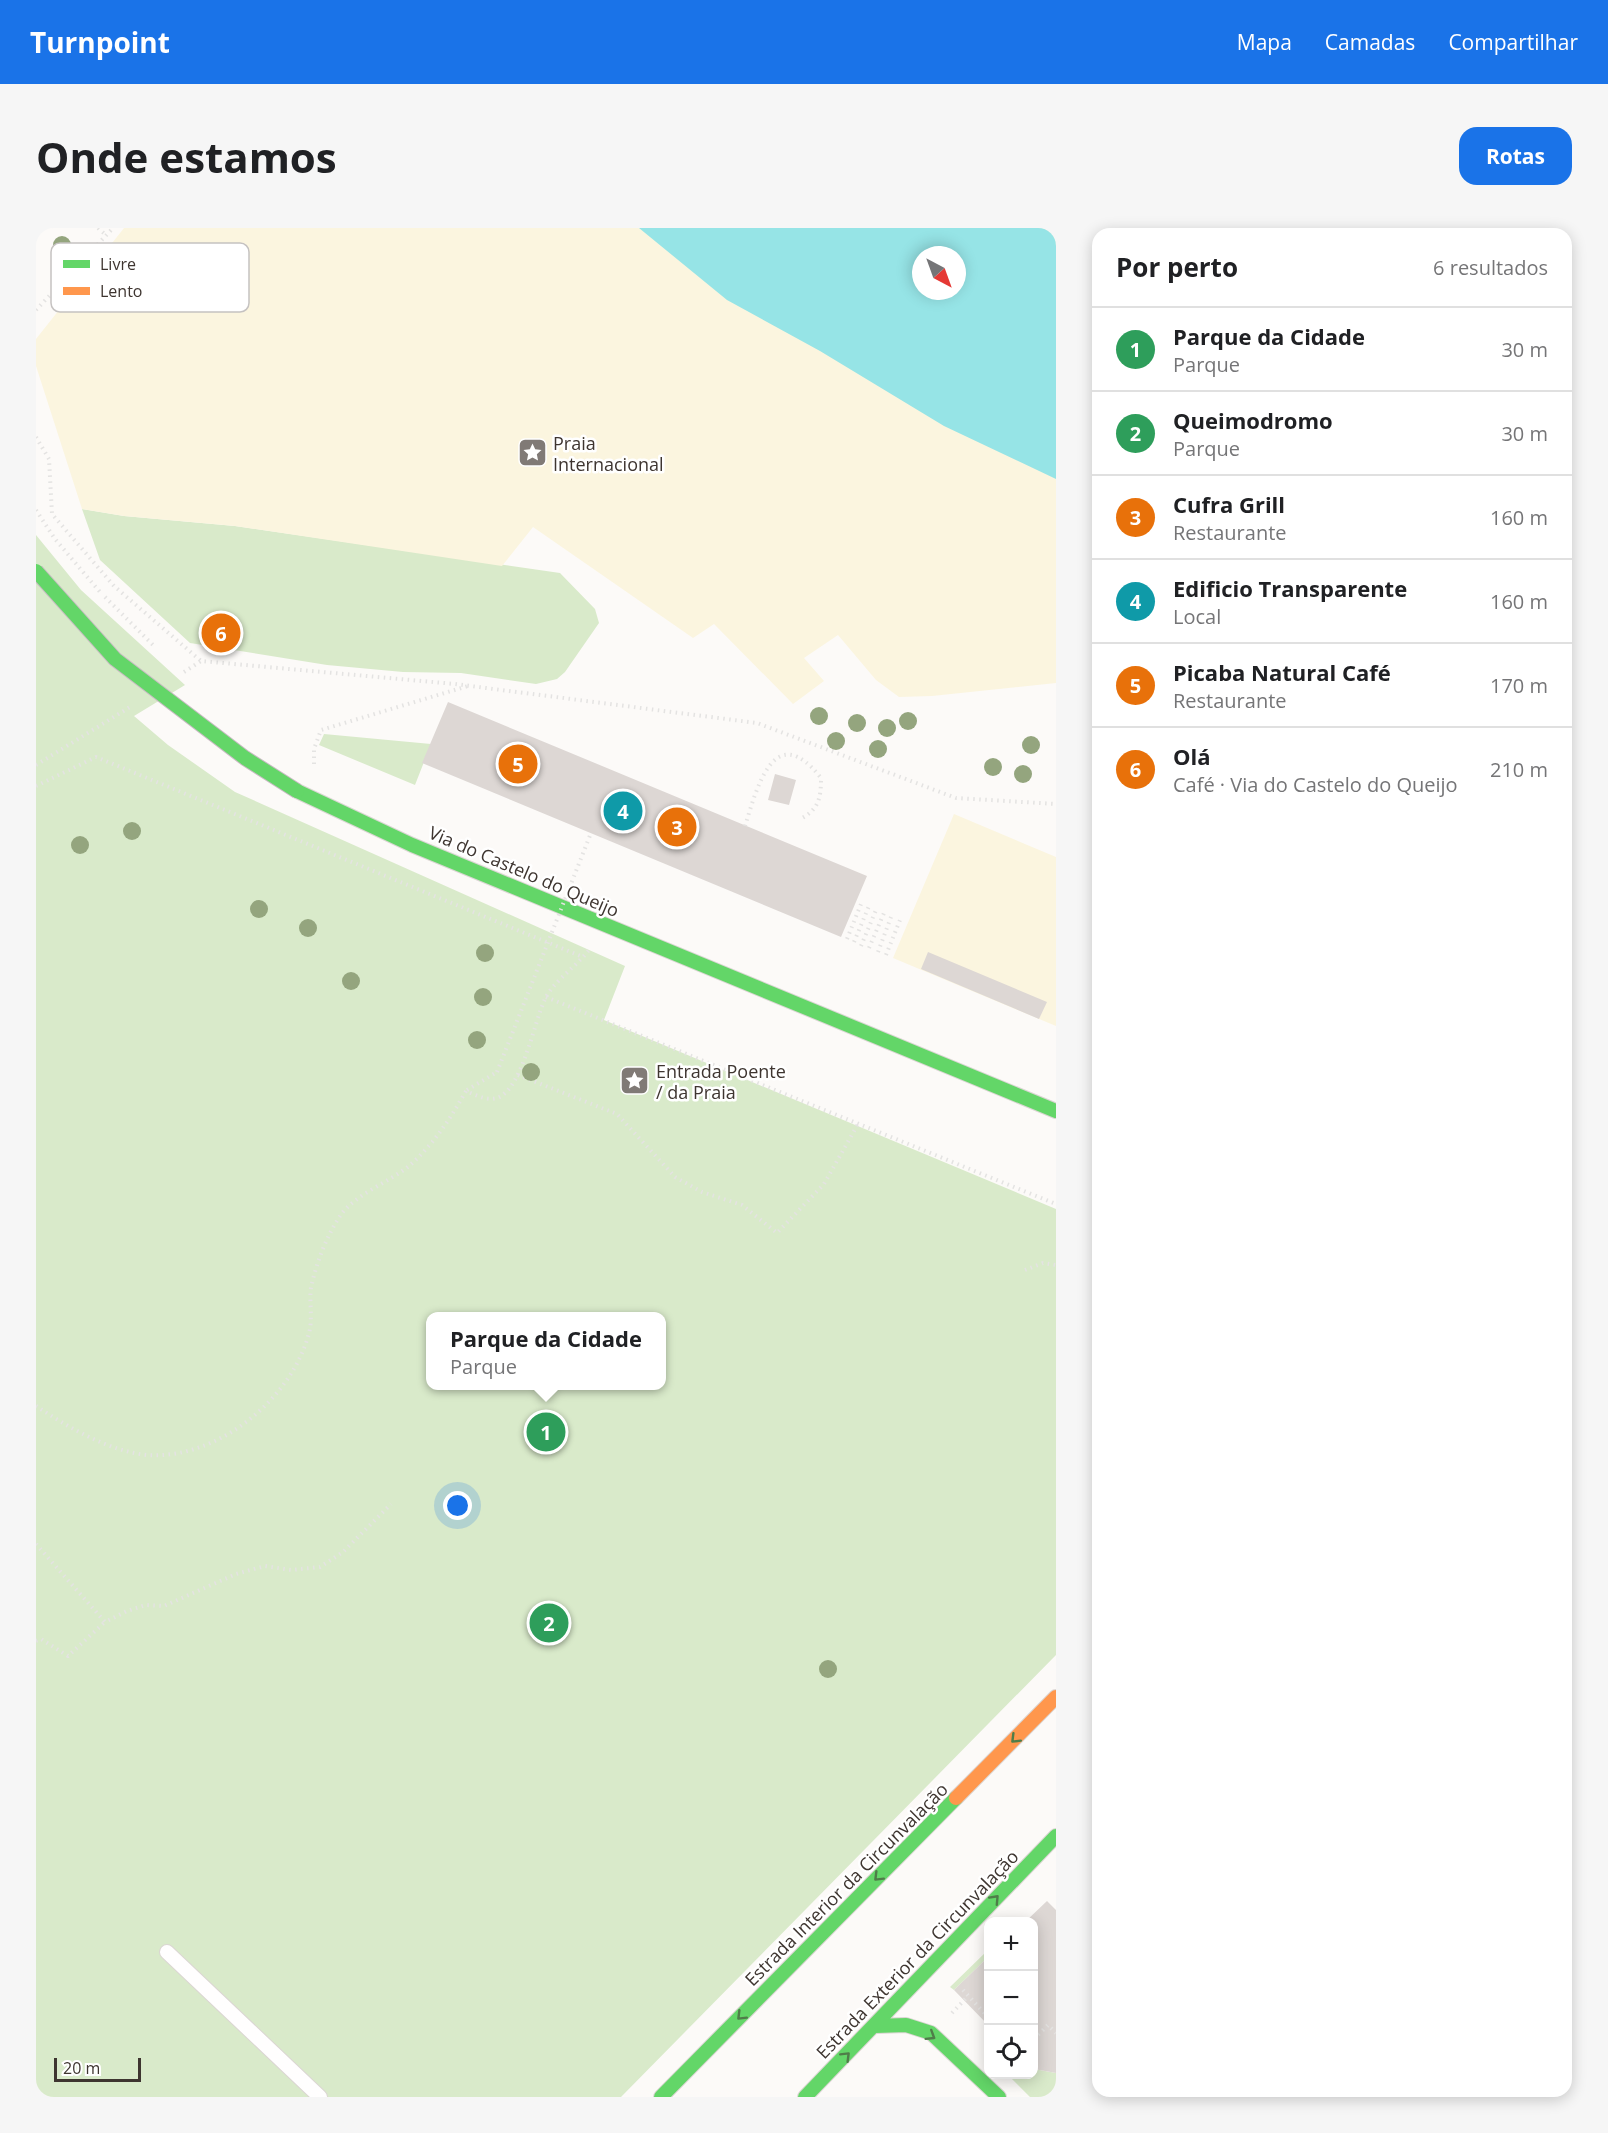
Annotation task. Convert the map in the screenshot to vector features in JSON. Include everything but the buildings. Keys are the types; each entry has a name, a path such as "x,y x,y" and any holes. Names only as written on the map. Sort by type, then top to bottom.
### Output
{"main road":[{"name":"Via do Castelo do Queijo","path":"36,571 115,659 245,758 297,791 412,845 1056,1111"},
{"name":"Estrada Interior da Circunvalação","path":"661,2097 1056,1697"},
{"name":"Estrada Exterior da Circunvalação","path":"805,2097 1056,1836"},
{"path":"875,2026 906,2025 931,2034 999,2097"}],"lane":[{"path":"167,1952 320,2097"}],"path":[{"path":"98,228 106,235"},
{"path":"99,243 113,228"},
{"path":"36,310 51,294"},
{"path":"36,437 49,459 52,514 114,586 201,661 470,686 757,723 956,798 1056,804"},
{"path":"36,510 56,539 104,596 157,650"},
{"path":"181,671 189,677"},
{"path":"305,758 314,764 314,749 321,730 470,686"},
{"path":"36,765 86,736"},
{"path":"745,826 766,768 776,759 789,756 812,766 821,778 819,803 812,812 802,818"},
{"path":"36,786 96,757 583,957"},
{"path":"36,1406 85,1434 119,1449 147,1455 181,1453 248,1424 275,1396 296,1366 310,1332 314,1279 323,1249 341,1214 374,1188 408,1167 440,1135 466,1091 497,1072 591,833"},
{"path":"847,939 861,904"},
{"path":"854,942 869,906"},
{"path":"861,946 876,910"},
{"path":"869,948 884,914"},
{"path":"878,952 891,916"},
{"path":"886,955 900,920"},
{"path":"466,1091 484,1099 498,1098 510,1089 518,1075 546,997 589,949"},
{"path":"546,997 1056,1204"},
{"path":"518,1075 617,1114 675,1178 702,1192 742,1205 777,1233 824,1184 858,1124"},
{"path":"1025,1270 1043,1263 1056,1265"},
{"path":"36,1641 41,1639 55,1645 68,1656 105,1622 127,1611 146,1605 164,1606 236,1574 265,1566 291,1570 320,1567 342,1552 391,1504"},
{"path":"36,1544 105,1622"},
{"path":"963,1990 984,2013"},
{"path":"1038,2035 1048,2025 1056,2033"}],"green space":[{"path":"82,509 124,516 235,526 560,573 595,609 599,623 565,672 557,679 536,684 461,673 403,672 327,665 190,643 100,560"},
{"path":"36,535 81,590 185,685 134,716 168,745 235,792 625,966 604,1020 1056,1209 1056,1655 621,2097 36,2097"},
{"path":"324,734 431,744 415,785 319,745"},
{"path":"984,1954 984,1961 954,1990 950,1987"},
{"path":"1038,2070 1056,2073 1056,2097 1030,2097 1012,2079 1038,2079"}],"sand":[{"name":"Praia Internacional","path":"124,228 1056,228 1056,683 932,696 899,697 876,680 838,635 804,658 824,681 793,704 714,624 693,638 533,527 502,566 235,526 124,516 82,509 36,366 36,339 57,312 249,312 249,243 112,243"},
{"path":"954,814 1056,857 1056,1026 893,958"}],"water":[{"path":"639,228 1056,228 1056,479 944,426 820,351 727,300"}],"traffic: fast":[{"path":"36,571 115,659 245,758 297,791"},
{"path":"297,791 412,845 1056,1111"},
{"path":"661,2097 956,1798"},
{"path":"805,2097 1056,1836"},
{"path":"875,2026 906,2025 931,2033 999,2097"}],"traffic: slow":[{"path":"956,1798 1056,1697"}],"place":[{"name":"Praia Internacional","path":"532,453"},
{"name":"Olá","path":"221,633"},
{"name":"Picaba Natural Café","path":"518,764"},
{"name":"Edificio Transparente","path":"623,811"},
{"name":"Cufra Grill","path":"677,827"},
{"name":"Entrada Poente / da Praia","path":"635,1081"},
{"name":"Parque da Cidade","path":"546,1432"},
{"name":"Queimodromo","path":"549,1623"}]}
